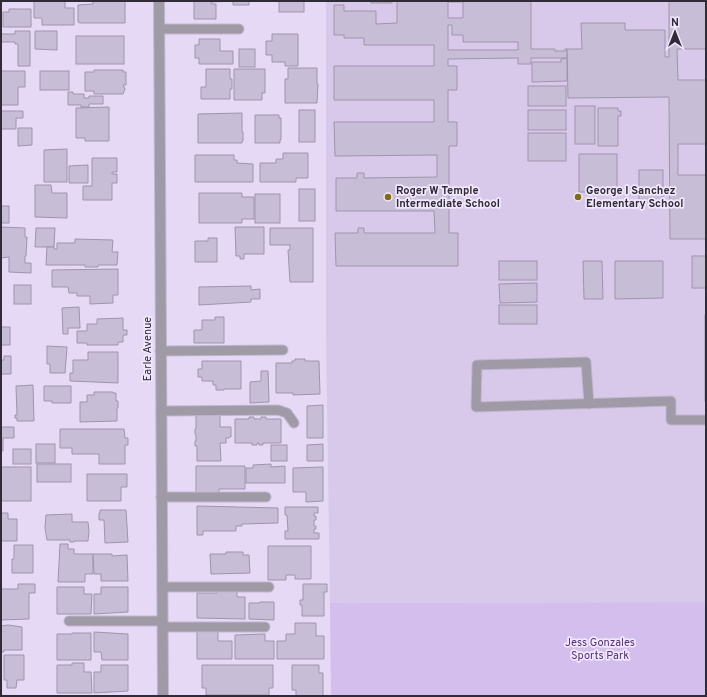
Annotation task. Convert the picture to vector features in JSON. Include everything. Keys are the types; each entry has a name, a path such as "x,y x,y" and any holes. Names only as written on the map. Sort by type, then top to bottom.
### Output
{"street":[{"name":"Earle Avenue","path":"159,1 163,696"}],"lane":[{"path":"159,30 239,30"},
{"path":"160,352 283,350"},
{"path":"589,404 586,362 477,365 476,407 589,404 671,401 671,420 706,420"},
{"path":"161,411 278,410 287,413 294,423"},
{"path":"161,497 266,497"},
{"path":"162,587 269,587"},
{"path":"70,621 265,627"}],"shaded area":[{"name":"George I Sanchez Elementary School","path":"326,1 706,1 706,602 330,603 326,334"}],"green space":[{"name":"Jess Gonzales Sports Park","path":"706,602 706,696 331,696 330,603"}],"building":[{"path":"34,1 65,1 65,8 74,8 74,25 42,25 42,18 34,18"},
{"path":"93,1 125,1 125,23 78,22 78,5 93,4"},
{"path":"194,1 233,1 211,2 212,4 216,4 216,19 194,19"},
{"path":"233,1 249,1 249,5 233,5"},
{"path":"279,1 304,1 304,12 279,12"},
{"path":"371,1 392,1 392,3 371,3"},
{"path":"397,1 531,1 531,49 555,49 555,51 565,51 565,49 567,49 567,58 531,58 531,64 518,64 518,58 448,59 448,66 457,66 457,90 448,90 448,122 457,122 457,146 449,146 449,233 458,233 458,266 336,266 335,233 358,233 358,228 364,228 364,233 435,233 434,211 336,211 336,178 357,178 357,173 364,173 364,178 437,177 437,155 335,156 334,122 434,122 434,100 334,100 334,66 434,66 434,45 364,45 364,38 344,38 344,35 334,35 334,5 344,5 344,11 376,11 376,24 397,23","holes":["448,2 463,2 463,18 448,18","448,25 452,25 452,35 463,35 463,42 518,42 518,50 448,50"]},
{"path":"669,1 706,1 706,49 677,49 678,80 706,80 706,144 678,144 678,175 706,175 706,239 670,239 669,97 568,98 567,49 582,49 581,23 625,23 625,30 665,30 665,57 669,57"},
{"path":"9,9 31,9 31,27 3,27 3,12 9,12"},
{"path":"15,31 30,31 30,66 18,66 18,44 15,44 15,42 1,42 1,34 15,34"},
{"path":"35,31 57,31 57,50 35,49"},
{"path":"272,34 298,34 298,66 285,66 285,62 272,62 272,55 266,55 266,41 272,41"},
{"path":"76,36 124,36 124,64 76,64"},
{"path":"199,39 220,39 220,51 233,51 233,64 199,64 199,58 195,58 195,45 199,45"},
{"path":"239,49 255,49 255,67 239,67"},
{"path":"567,58 567,81 532,82 532,62 561,62 561,59"},
{"path":"288,68 317,68 317,103 285,103 285,79 288,79"},
{"path":"206,69 230,69 232,89 230,89 230,99 201,99 201,87 206,87"},
{"path":"234,69 265,69 265,93 262,93 262,100 234,100"},
{"path":"94,70 123,70 123,72 126,72 126,85 123,85 125,89 123,94 94,94 94,91 85,91 85,72 94,72"},
{"path":"1,71 25,71 25,87 18,87 18,105 1,105"},
{"path":"40,71 69,71 69,90 40,90"},
{"path":"528,86 566,86 566,106 528,106"},
{"path":"68,92 73,92 73,94 84,94 84,98 89,98 89,96 103,96 103,104 89,104 89,107 81,107 81,105 68,105"},
{"path":"575,106 595,106 595,144 575,144"},
{"path":"109,107 109,141 85,141 85,138 76,138 76,108"},
{"path":"598,108 618,108 618,111 621,111 621,116 618,116 618,146 598,146"},
{"path":"299,110 315,110 315,142 299,142"},
{"path":"528,110 566,110 566,130 528,130"},
{"path":"1,111 23,111 23,118 16,118 16,129 1,129"},
{"path":"242,113 242,143 198,143 198,114"},
{"path":"255,115 279,115 279,118 281,118 280,143 255,143"},
{"path":"18,128 32,128 32,145 18,146"},
{"path":"528,133 566,133 566,161 528,161"},
{"path":"67,149 67,182 44,182 44,150"},
{"path":"283,153 308,153 308,178 296,178 296,182 260,182 260,163 276,163 276,159 283,159"},
{"path":"579,154 617,154 617,192 579,192"},
{"path":"195,155 234,155 234,160 237,160 237,163 253,164 253,182 195,182"},
{"path":"92,158 117,158 117,172 112,172 112,174 117,174 117,183 112,183 112,200 83,200 83,186 92,186"},
{"path":"88,165 88,183 69,183 69,166"},
{"path":"639,170 663,170 663,202 639,202"},
{"path":"35,185 51,185 52,193 67,193 67,218 35,217"},
{"path":"299,189 315,189 315,221 299,221"},
{"path":"199,193 242,193 242,197 254,197 254,219 242,219 242,223 199,223"},
{"path":"255,194 280,194 280,223 255,223"},
{"path":"1,206 9,206 9,223 1,223"},
{"path":"1,227 25,228 25,237 27,237 25,263 31,263 31,273 9,272 9,257 1,258"},
{"path":"235,227 264,227 264,254 244,254 244,259 240,259 240,256 236,256"},
{"path":"36,228 55,228 54,247 35,247"},
{"path":"270,228 313,228 313,282 290,282 288,250 290,250 290,245 270,245"},
{"path":"208,238 217,238 217,262 195,262 195,241 208,241"},
{"path":"75,239 113,240 112,252 118,252 117,265 85,267 85,265 46,265 47,247 54,247 54,249 57,249 57,243 75,243"},
{"path":"692,256 706,256 706,288 692,288"},
{"path":"499,261 537,261 537,280 499,280"},
{"path":"583,261 602,261 603,299 584,299"},
{"path":"615,261 663,261 663,298 615,299"},
{"path":"118,269 118,295 113,295 113,303 90,304 90,296 77,296 77,293 69,293 68,287 52,287 52,270"},
{"path":"537,283 537,302 500,303 499,284"},
{"path":"14,285 31,285 31,304 14,304"},
{"path":"251,286 251,290 260,289 260,299 251,299 251,302 199,305 199,287"},
{"path":"499,305 537,305 537,324 499,324"},
{"path":"79,307 80,328 68,328 68,334 63,334 62,308"},
{"path":"706,315 706,401 705,401"},
{"path":"215,317 224,317 224,343 194,343 194,330 202,330 202,320 215,320"},
{"path":"123,318 123,330 127,330 127,335 123,335 123,342 118,342 118,345 87,345 87,343 77,343 77,331 87,331 87,324 97,324 97,319"},
{"path":"1,327 10,327 10,345 1,345"},
{"path":"47,346 67,347 65,373 50,373 50,364 47,364"},
{"path":"88,352 118,352 118,383 70,381 70,373 73,373 73,360 88,360"},
{"path":"4,356 11,356 11,374 1,374 1,360 4,360"},
{"path":"295,359 319,361 320,394 293,395 293,393 276,393 276,363 292,363"},
{"path":"202,361 241,361 241,389 216,390 216,385 213,385 213,381 202,381 202,377 198,377 198,369 202,369"},
{"path":"261,371 268,371 269,402 250,403 250,382 261,381"},
{"path":"33,385 34,421 17,421 17,418 15,418 15,415 17,415 16,386"},
{"path":"44,386 71,386 71,403 52,403 52,401 44,401"},
{"path":"94,392 116,393 116,401 118,401 117,421 80,422 80,402 87,402 87,395 94,395"},
{"path":"323,405 323,438 307,438 307,406"},
{"path":"220,414 220,427 231,427 231,437 226,438 226,443 220,443 221,461 197,461 197,446 195,446 196,415"},
{"path":"249,417 254,417 254,419 266,417 266,419 281,419 281,443 263,443 263,445 259,445 259,443 257,443 257,445 252,445 252,443 235,443 235,419 249,419"},
{"path":"1,427 14,427 14,438 3,438 3,451 1,451"},
{"path":"60,429 124,429 125,438 128,438 128,445 125,445 125,464 99,464 99,454 72,454 72,448 60,448"},
{"path":"36,444 55,444 55,463 36,463"},
{"path":"323,444 323,461 307,461 307,445"},
{"path":"271,445 287,445 287,461 271,461"},
{"path":"13,449 31,449 31,464 13,464"},
{"path":"37,464 71,464 71,482 37,482"},
{"path":"271,464 271,467 285,466 285,483 246,483 246,468 253,468 253,465"},
{"path":"196,466 245,466 245,489 219,489 219,495 196,495"},
{"path":"1,467 31,467 31,501 1,501"},
{"path":"323,467 323,501 306,502 306,492 293,492 293,468"},
{"path":"87,474 127,474 127,487 121,487 121,501 87,501"},
{"path":"197,506 278,508 278,523 242,524 242,526 236,526 236,531 203,531 203,535 197,535"},
{"path":"285,507 318,507 318,513 314,513 316,520 314,520 314,526 316,526 316,529 314,529 314,533 319,533 319,539 285,539 285,531 288,531"},
{"path":"100,510 126,510 128,542 105,543 104,520 99,520"},
{"path":"1,513 8,513 8,519 17,519 17,541 1,541"},
{"path":"72,514 72,522 88,522 88,541 70,542 70,540 47,540 45,528 46,515"},
{"path":"60,544 68,544 68,549 74,549 74,554 93,554 93,574 85,574 85,582 58,582"},
{"path":"14,545 33,545 33,573 12,573"},
{"path":"268,546 311,546 311,579 295,579 295,575 286,575 286,580 268,580"},
{"path":"226,552 243,552 243,555 249,555 250,573 211,574 210,554 226,554"},
{"path":"93,554 112,554 112,556 127,555 128,581 101,581 101,574 94,574"},
{"path":"18,584 35,584 35,593 29,593 29,619 1,620 1,589 18,589"},
{"path":"303,584 327,584 327,592 324,592 324,616 302,616 302,605 300,605 300,600 303,600"},
{"path":"57,587 84,587 84,594 92,594 91,614 57,614"},
{"path":"101,587 128,587 128,612 94,614 94,594 101,594"},
{"path":"217,590 237,591 237,597 245,597 245,619 197,618 197,593 217,593"},
{"path":"274,602 274,620 249,619 249,603"},
{"path":"295,623 316,623 316,636 324,636 324,659 277,659 277,641 286,641 286,634 295,634"},
{"path":"8,625 22,627 22,650 4,650 4,652 1,652 1,626"},
{"path":"197,630 218,630 218,641 232,641 232,659 197,659"},
{"path":"94,632 128,634 128,660 102,660 101,652 94,652"},
{"path":"91,633 91,660 57,660 57,634"},
{"path":"265,634 265,641 274,641 274,659 235,659 235,635"},
{"path":"4,655 24,655 24,680 17,680 16,688 7,688 7,680 4,680"},
{"path":"72,663 84,663 84,672 91,672 92,693 57,693 57,665 72,665"},
{"path":"101,665 128,665 128,691 94,693 94,672 101,672"},
{"path":"202,665 273,665 273,688 269,688 269,695 206,695 206,688 202,688"},
{"path":"292,665 319,665 319,673 323,673 323,696 296,696 296,690 292,690"}],"place":[{"name":"Roger W Temple Intermediate School","path":"388,197"},
{"name":"George I Sanchez Elementary School","path":"578,197"}]}
